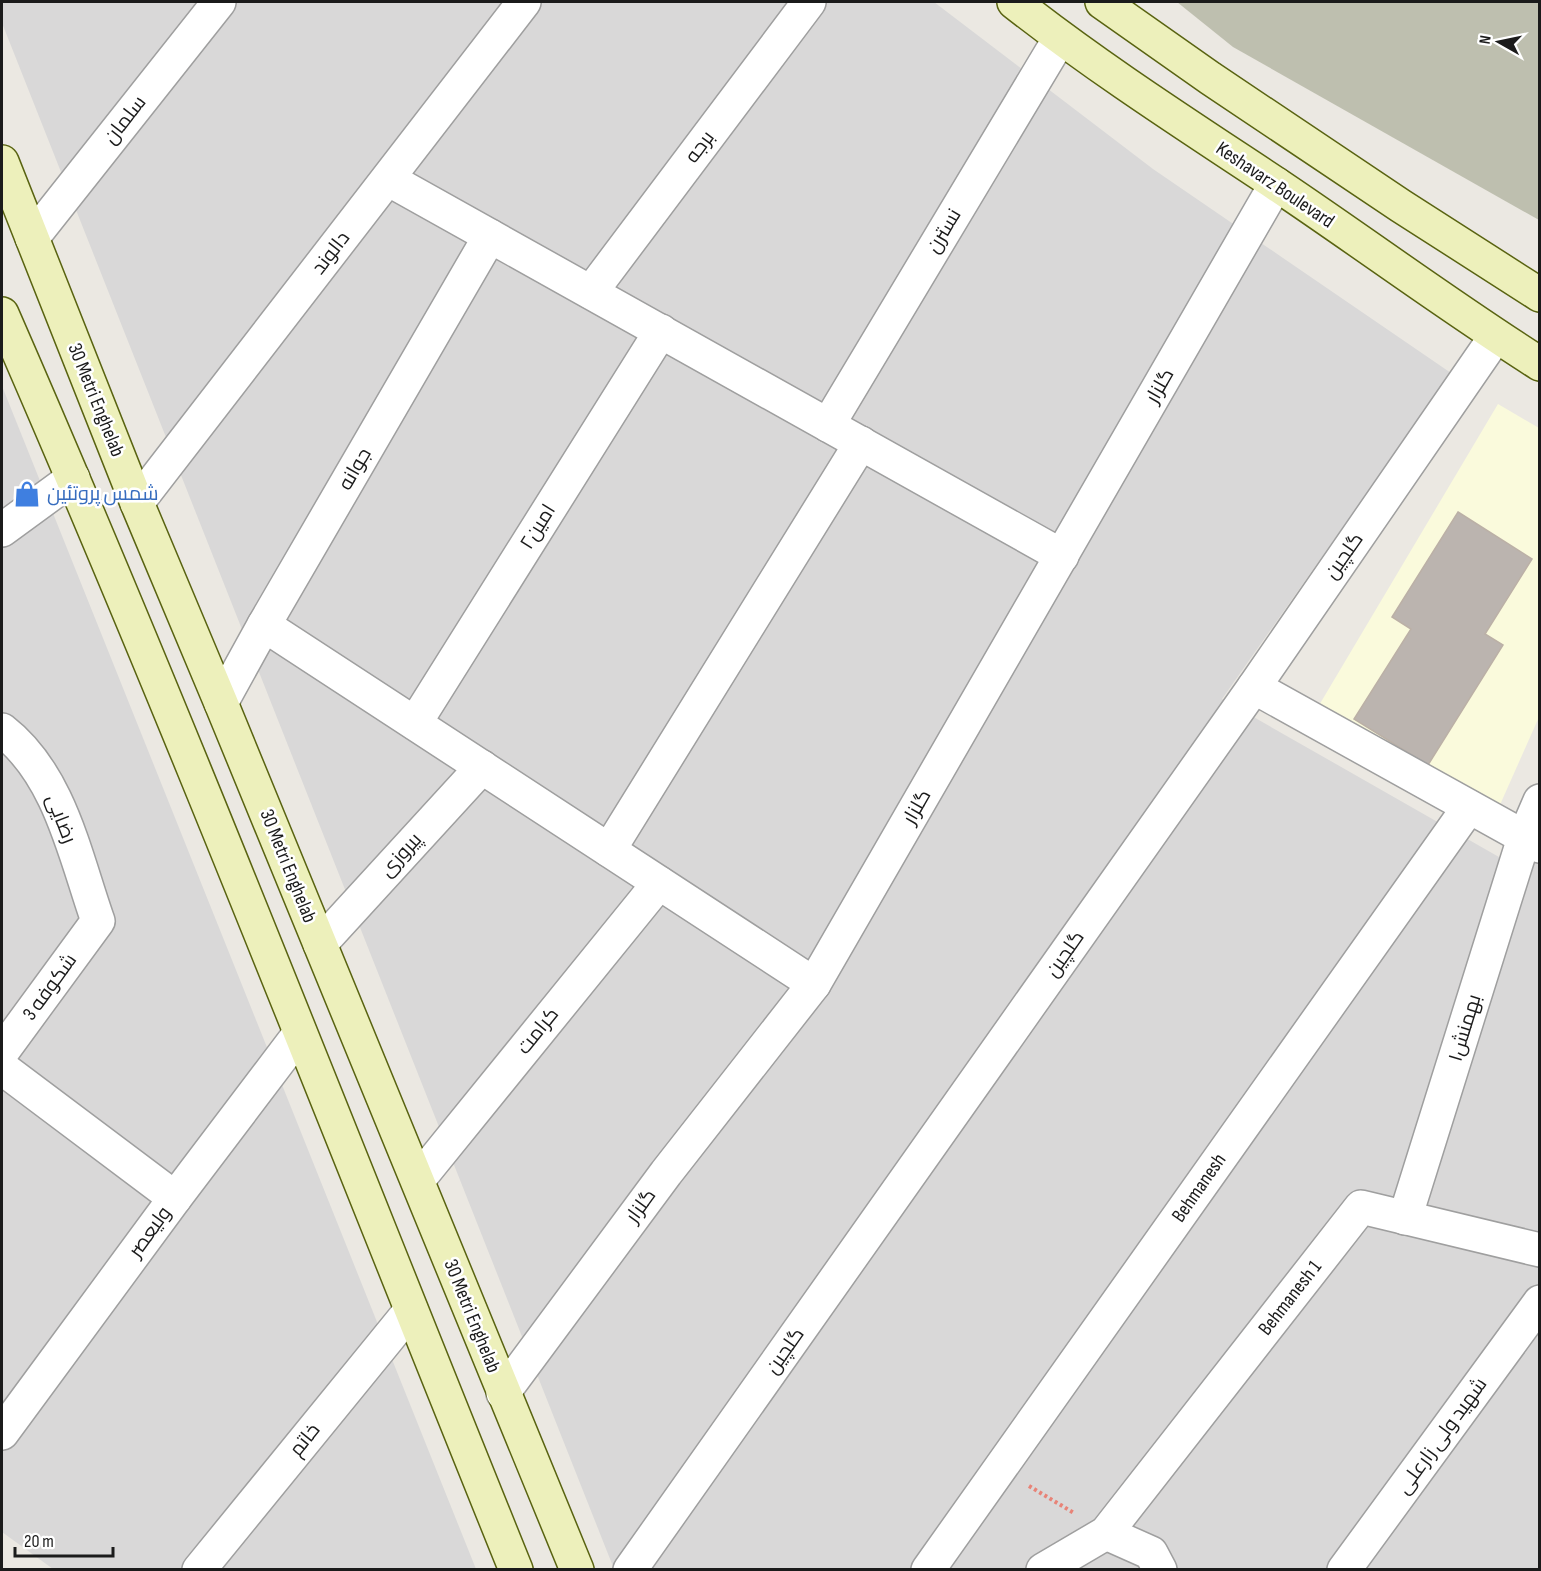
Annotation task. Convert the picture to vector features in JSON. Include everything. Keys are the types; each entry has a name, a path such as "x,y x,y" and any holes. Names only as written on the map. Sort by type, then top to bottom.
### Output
{"main road":[{"name":"Keshavarz Boulevard","path":"1014,2 1060,38 1174,118 1276,184 1539,364"},
{"path":"1102,2 1401,207 1539,295"},
{"name":"30 Metri Enghelab","path":"2,162 137,503 577,1569"},
{"path":"2,314 73,478 516,1569"}],"street":[{"name":"سلمان","path":"32,238 219,2"},
{"name":"دالوند","path":"137,503 524,2"},
{"name":"برجه","path":"591,292 809,2"},
{"name":"نسترن","path":"828,425 1060,38"},
{"path":"388,178 1062,556"},
{"name":"گلزار","path":"503,1393 666,1173 814,984 1276,184"},
{"name":"جوانه","path":"221,703 490,236"},
{"name":"امین۲","path":"416,723 661,331"},
{"name":"گلچین","path":"630,1569 1254,687 1496,336"},
{"path":"609,850 861,443"},
{"path":"2,530 73,478"},
{"path":"264,625 814,984"},
{"path":"1254,687 1532,842"},
{"name":"رضایی","path":"2,730 36,764 56,800 98,921"},
{"name":"پیروزی","path":"320,944 482,767"},
{"name":"بهمنش۱","path":"1405,1218 1532,842 1539,801"},
{"name":"Behmanesh","path":"928,1569 1469,807"},
{"name":"کرامت","path":"418,1180 659,883"},
{"name":"شکوفه 3","path":"2,1052 98,921"},
{"name":"ولیعصر","path":"2,1433 300,1033"},
{"path":"2,1068 175,1198"},
{"name":"Behmanesh 1","path":"1106,1533 1361,1207 1539,1250"},
{"name":"شهید ولی زارعلی","path":"1344,1569 1539,1302"},
{"name":"خاتم","path":"200,1569 411,1310"},
{"path":"1043,1569 1106,1533 1151,1553 1160,1569"}],"path":[{"path":"1000,1468 1106,1533"}],"shaded area":[{"path":"2,2 934,2 1153,169 1451,373 1222,699 1520,869 1539,837 1539,1569 614,1569 2,23"},
{"path":"1177,2 1539,2 1539,220 1233,47"},
{"path":"2,386 476,1569 53,1569 2,1532"},
{"path":"1498,404 1539,428 1539,717 1499,807 1318,707"}],"building":[{"path":"1458,512 1532,559 1485,634 1503,645 1428,765 1354,719 1411,629 1392,617"}],"place":[{"name":"شمس پروتئین","path":"27,494"}]}
